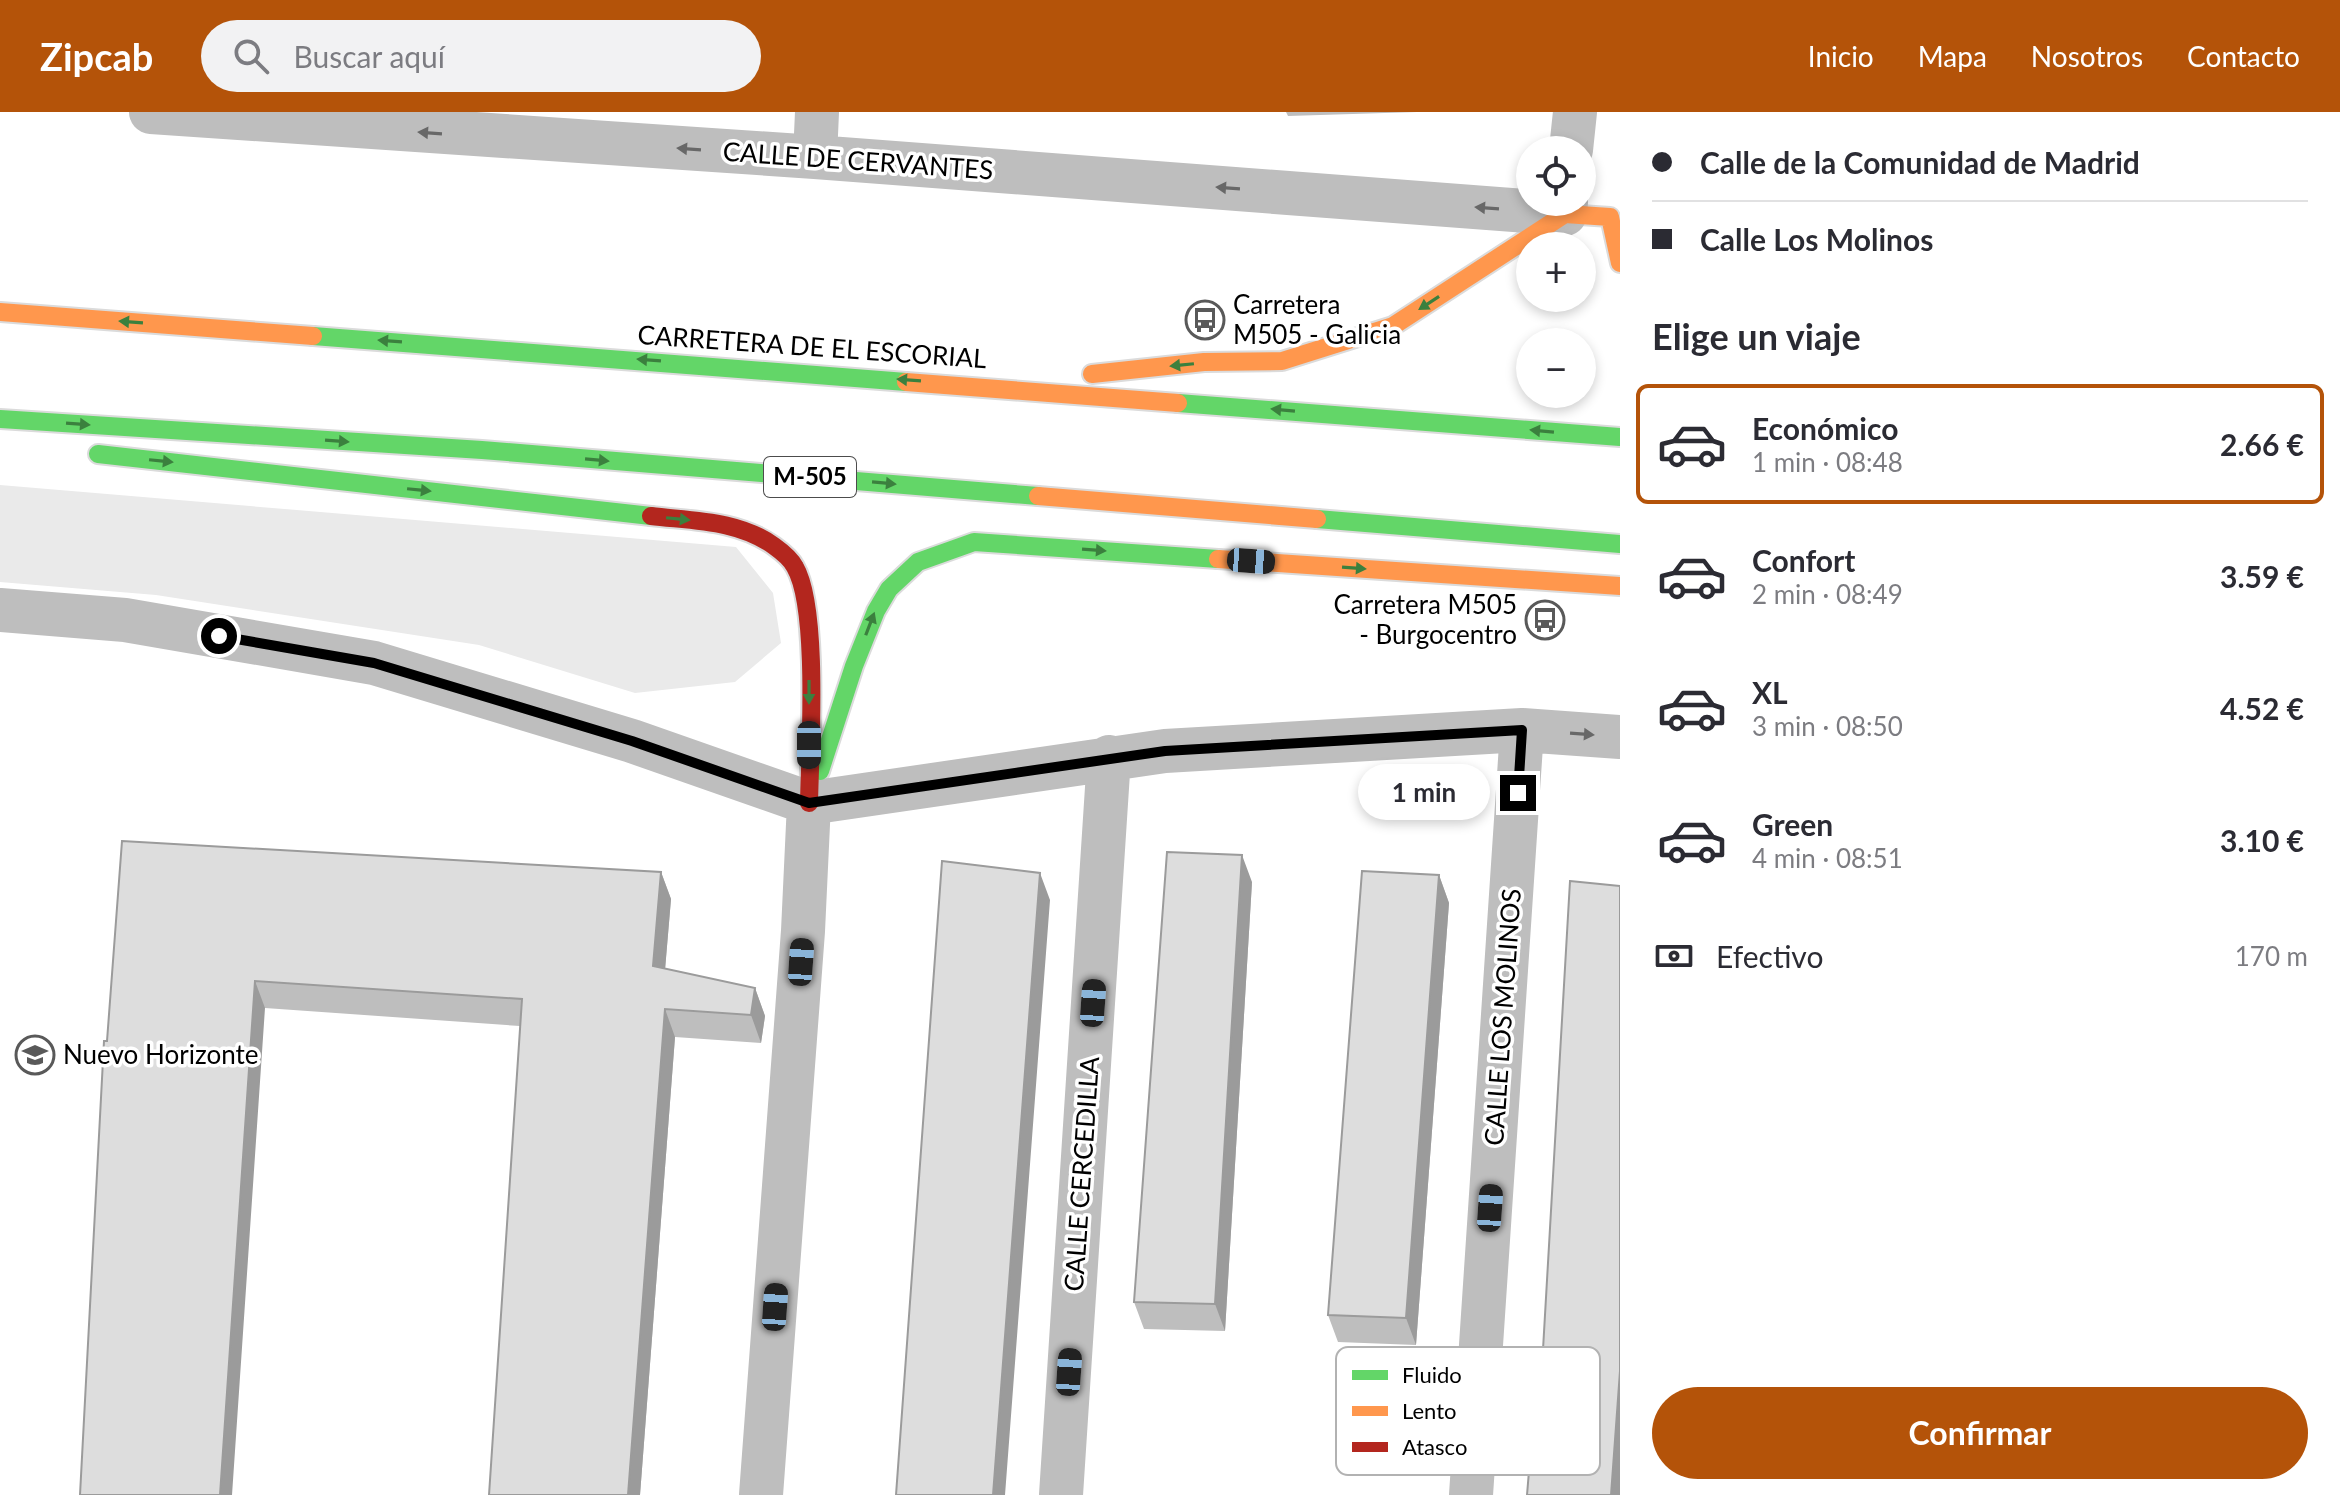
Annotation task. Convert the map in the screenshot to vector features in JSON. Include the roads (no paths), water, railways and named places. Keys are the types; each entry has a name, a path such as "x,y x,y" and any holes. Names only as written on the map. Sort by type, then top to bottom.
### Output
{"highway":[{"path":"986,386 1204,362 1282,361 1393,326 1553,216"},
{"path":"1615,218 1620,263"},
{"name":"CARRETERA DE EL ESCORIAL","path":"0,312 1620,437"},
{"name":"M-505","path":"0,419 482,450 1620,544"},
{"name":"M-505","path":"79,451 729,525 767,538 798,569 809,629 809,803"},
{"path":"809,803 872,616 901,574 937,551 974,542 1620,586"}],"street":[{"name":"CALLE DE CERVANTES","path":"151,112 1516,205"},
{"path":"815,157 817,112"},
{"path":"1572,136 1575,112"},
{"path":"0,610 125,620 374,663 632,741 809,803 1109,757 1522,730 1620,737"},
{"name":"CALLE LOS MOLINOS","path":"1481,1347 1522,730"},
{"name":"CALLE CERCEDILLA","path":"1061,1495 1109,757"},
{"path":"761,1495 802,947 809,803"},
{"name":"CALLE LOS MOLINOS","path":"1471,1495 1472,1475"}],"place":[{"name":"Carretera M505 - Galicia","path":"1205,320"},
{"name":"Carretera M505 - Burgocentro","path":"1545,620"},
{"name":"Nuevo Horizonte","path":"35,1055"}]}
